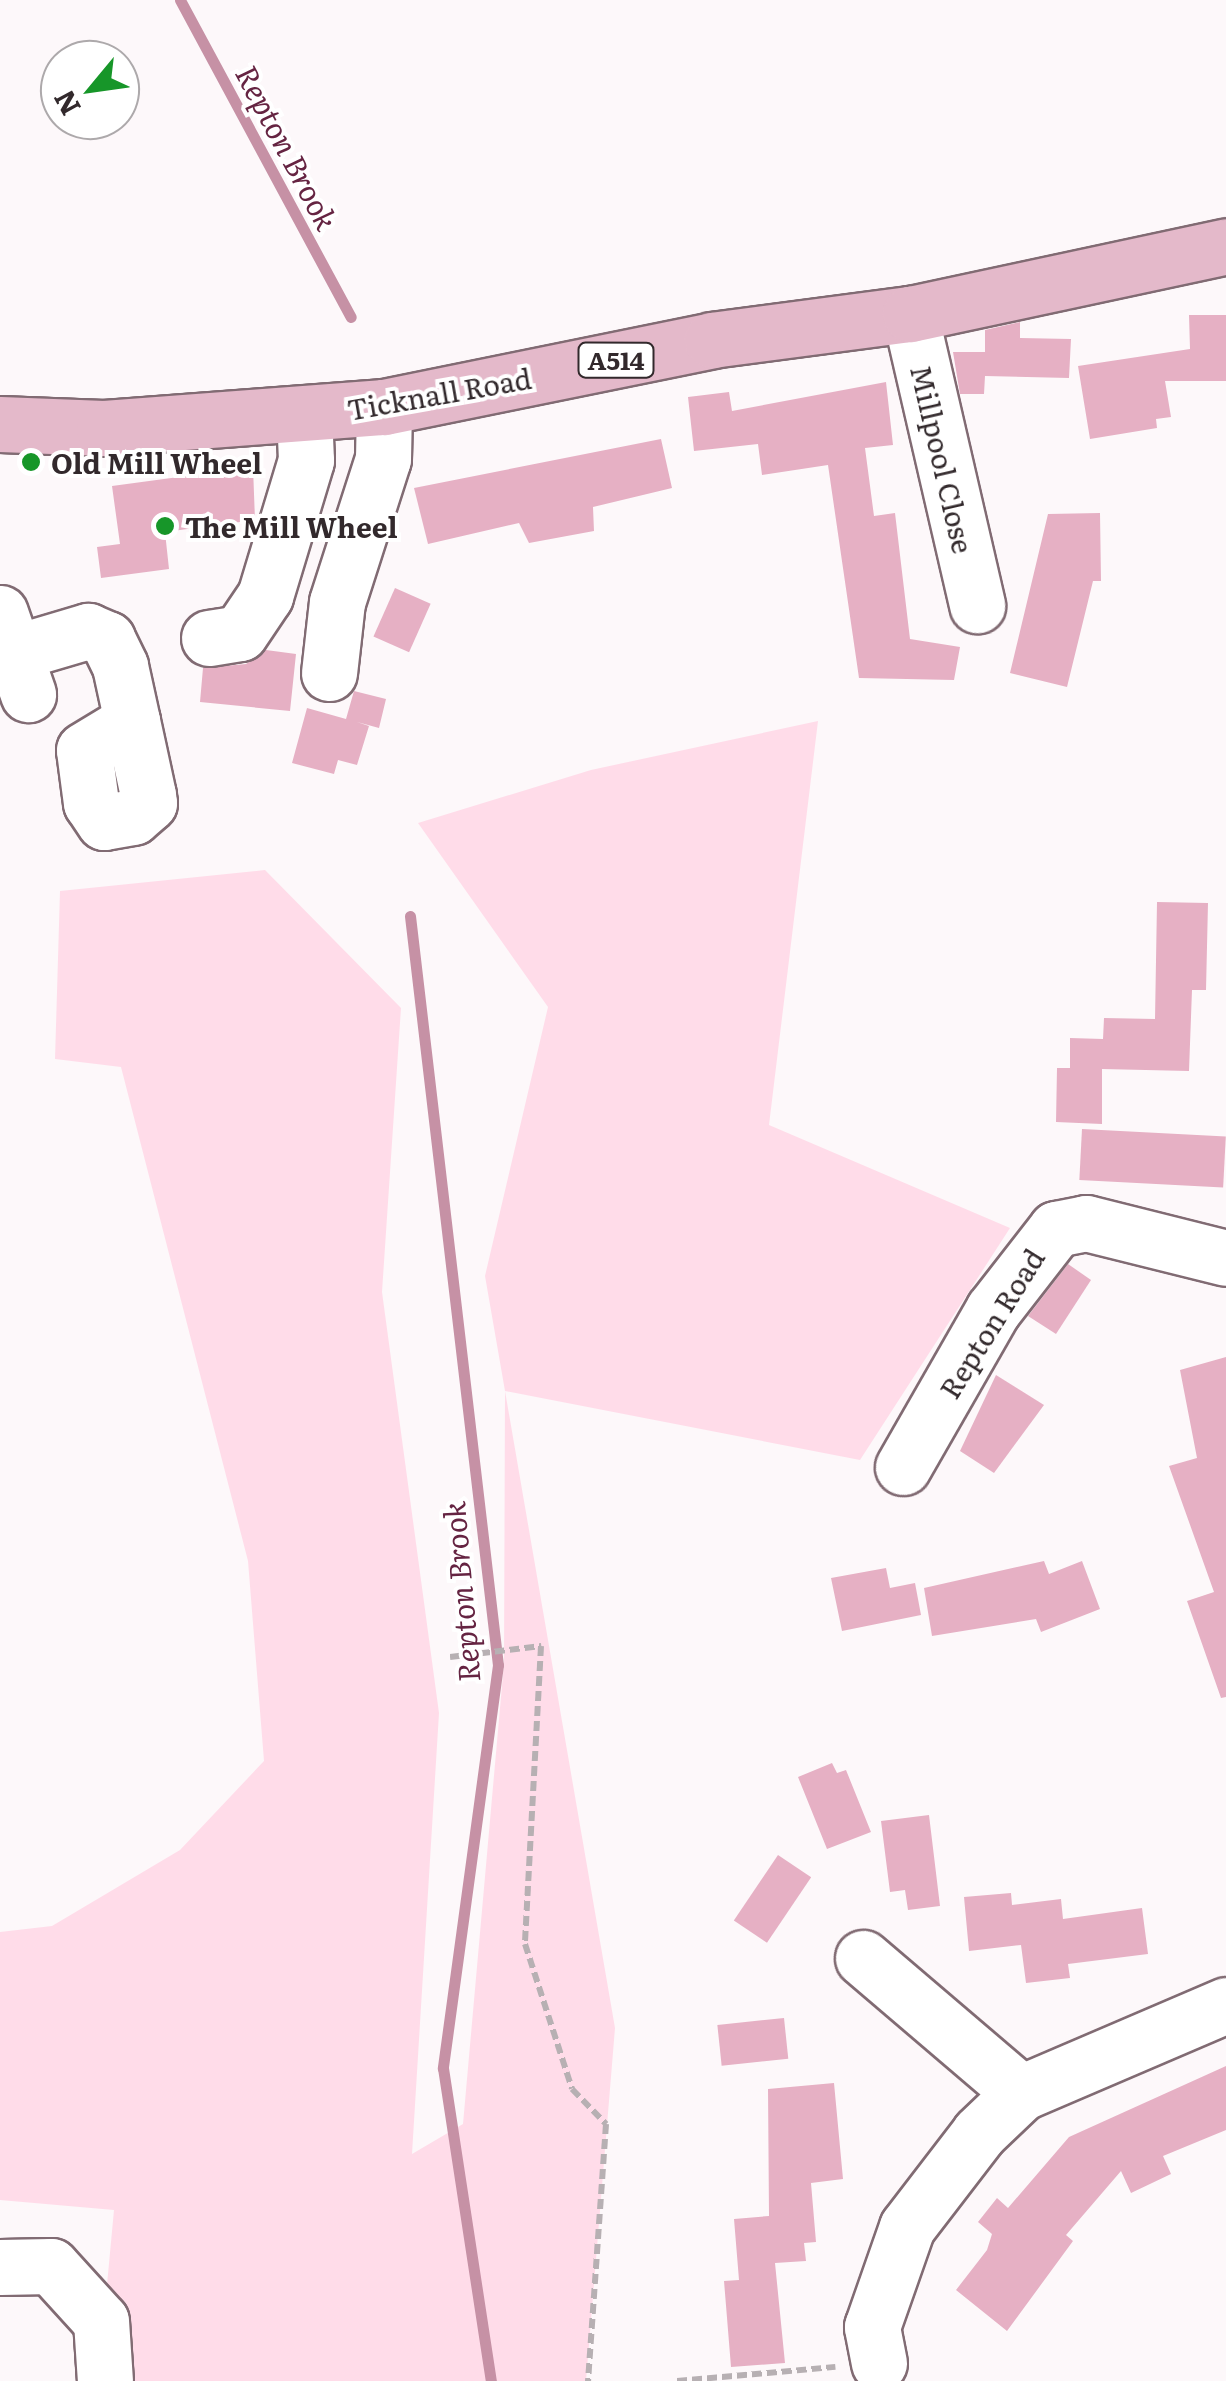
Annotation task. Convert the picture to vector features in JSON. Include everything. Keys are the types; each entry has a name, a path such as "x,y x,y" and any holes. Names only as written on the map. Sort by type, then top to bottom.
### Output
{"main road":[{"name":"Ticknall Road","path":"0,424 104,428 384,407 712,340 910,314 1226,246"}],"street":[{"name":"Millpool Close","path":"910,314 976,604"},
{"path":"329,673 338,602 372,498 384,407"},
{"path":"209,638 254,621 306,460 304,414"},
{"path":"289,505 372,498"},
{"path":"10,654 99,632 114,650 132,721"},
{"name":"Repton Road","path":"903,1467 993,1310 1056,1230 1086,1224 1226,1258"},
{"path":"864,1958 1021,2093"},
{"path":"880,2363 872,2327 907,2226 1021,2093 1226,2005"},
{"path":"0,2267 50,2266 102,2321 105,2381"}],"path":[{"path":"450,1657 541,1646 525,1944 572,2089 606,2124 588,2381"},
{"path":"676,2381 880,2363"}],"shaded area":[{"path":"818,721 769,1125 1010,1228 860,1460 505,1391 485,1276 548,1007 418,823 591,770"},
{"path":"265,870 401,1008 382,1292 439,1713 412,2154 463,2124 504,1663 505,1391 615,2028 586,2381 98,2381 114,2210 0,2200 0,1932 52,1926 180,1850 264,1761 248,1561 121,1067 55,1059 60,891"}],"building":[{"path":"1189,315 1226,315 1226,381 1165,381 1171,417 1156,419 1157,428 1090,439 1078,366 1190,349"},
{"path":"1020,322 1020,338 1071,339 1069,378 985,376 984,394 960,394 953,352 985,352 985,330"},
{"path":"886,382 893,445 865,448 874,516 895,513 910,639 960,647 954,680 859,678 828,465 762,475 758,444 694,451 688,397 729,392 732,411"},
{"path":"661,439 672,488 593,507 594,531 529,543 519,523 428,544 414,488"},
{"name":"The Mill Wheel","path":"253,467 255,520 165,532 169,569 101,578 97,547 120,544 112,486"},
{"path":"1100,513 1101,581 1093,581 1067,687 1010,673 1048,514"},
{"path":"395,588 431,604 409,652 373,636"},
{"path":"266,650 296,654 290,711 200,702 203,668 246,664"},
{"path":"354,691 386,699 379,728 357,722 369,726 357,765 338,760 334,774 292,763 307,708 346,719"},
{"path":"1157,902 1208,903 1206,990 1192,990 1189,1071 1102,1069 1102,1124 1056,1122 1057,1068 1070,1068 1070,1038 1103,1039 1104,1018 1155,1019"},
{"path":"1082,1129 1226,1137 1223,1187 1079,1180"},
{"path":"1068,1264 1091,1280 1056,1334 1028,1316"},
{"path":"1226,1357 1226,1697 1221,1698 1187,1601 1214,1592 1169,1466 1197,1458 1180,1370"},
{"path":"996,1375 1044,1405 994,1473 960,1451"},
{"path":"1044,1561 1049,1574 1082,1561 1100,1609 1041,1632 1036,1619 932,1636 924,1588"},
{"path":"886,1568 890,1588 915,1583 921,1615 842,1631 831,1578"},
{"path":"832,1763 837,1773 846,1770 871,1832 827,1849 798,1777"},
{"path":"929,1815 940,1906 908,1910 905,1890 890,1892 881,1821"},
{"path":"778,1855 811,1877 767,1943 734,1920"},
{"path":"1011,1893 1012,1905 1061,1899 1063,1919 1142,1908 1148,1954 1068,1964 1070,1978 1026,1983 1021,1945 969,1951 964,1897"},
{"path":"784,2018 788,2059 722,2066 717,2025"},
{"path":"1226,2066 1226,2130 1163,2156 1171,2174 1131,2193 1121,2171 1066,2235 1073,2241 1007,2331 956,2290 987,2250 992,2234 978,2222 997,2198 1008,2208 1069,2137"},
{"path":"834,2083 843,2179 811,2183 816,2242 804,2243 806,2261 775,2263 785,2363 731,2367 724,2281 739,2280 734,2219 769,2216 768,2089"}],"waterway":[{"name":"Repton Brook","path":"180,0 351,317"},
{"name":"Repton Brook","path":"410,916 498,1665 443,2068 491,2381"}],"place":[{"name":"Old Mill Wheel","path":"31,462"},
{"name":"The Mill Wheel","path":"165,526"}]}
